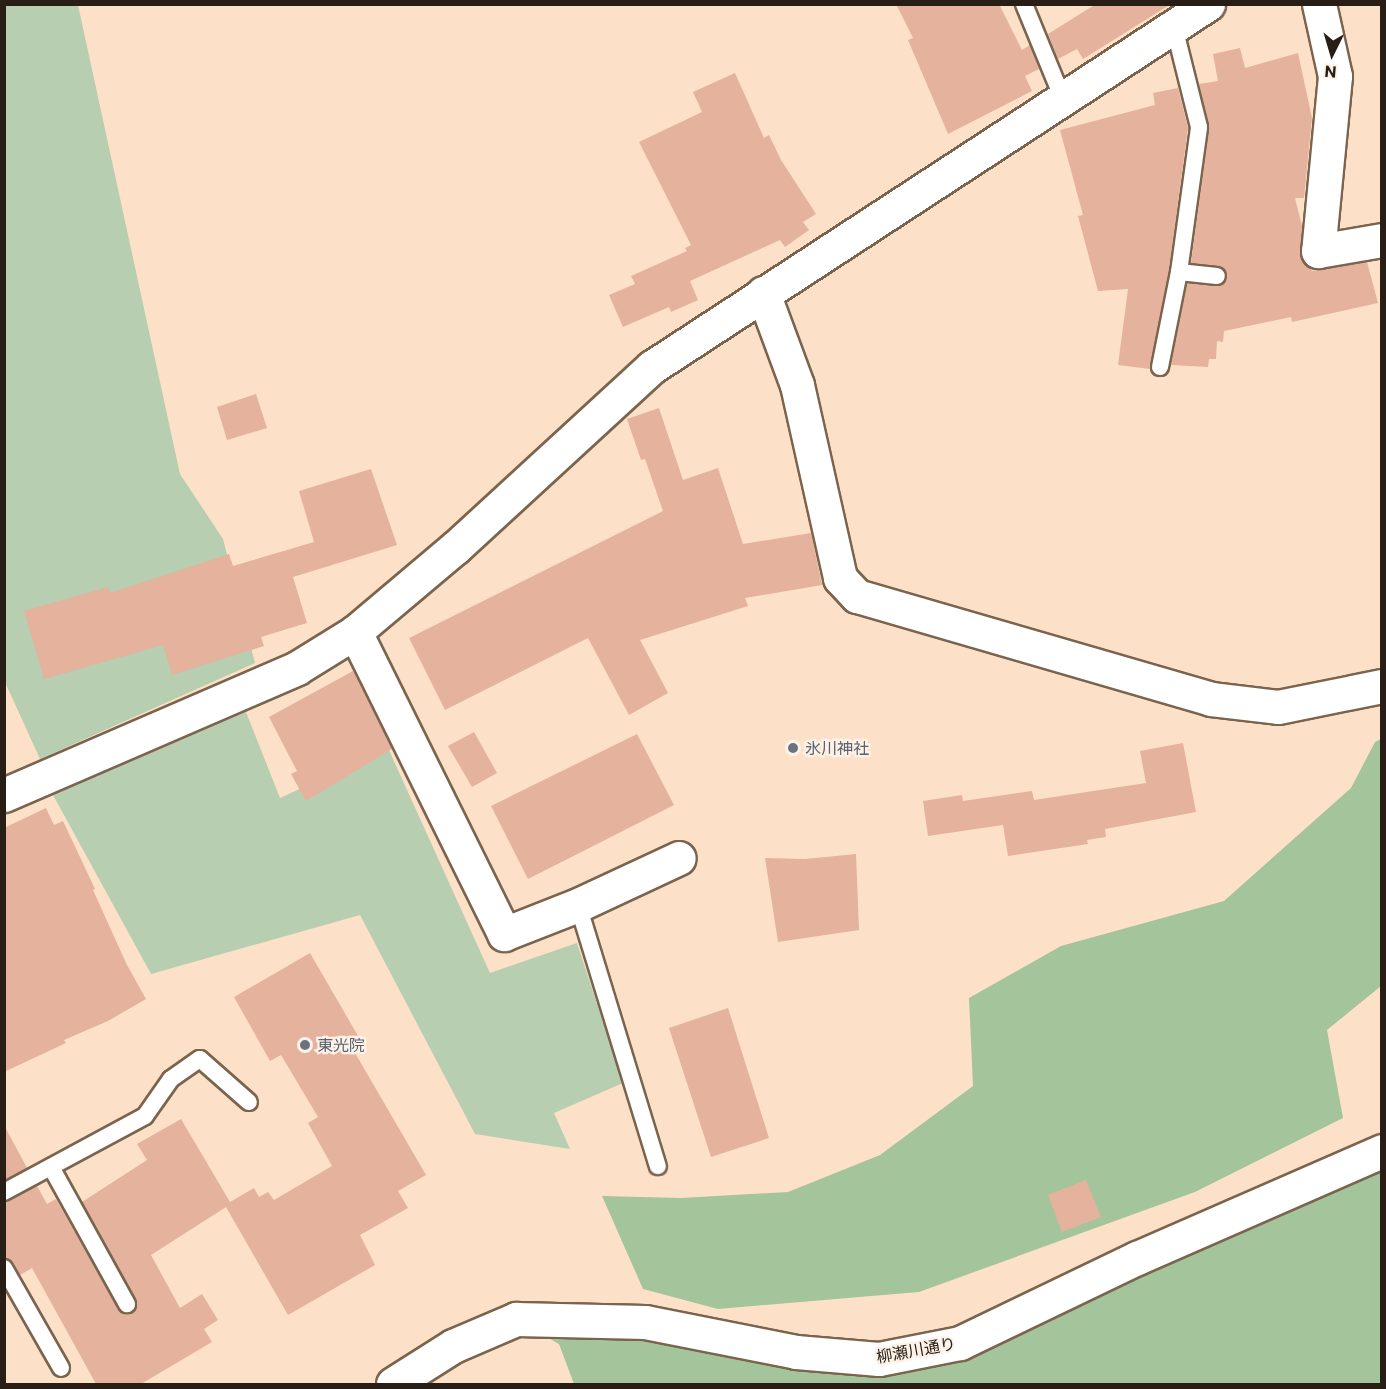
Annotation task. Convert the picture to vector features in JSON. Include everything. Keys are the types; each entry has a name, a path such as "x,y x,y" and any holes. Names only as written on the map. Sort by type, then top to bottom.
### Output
{"street":[{"path":"4,795 297,668 355,632 456,547 652,367 1208,4"},
{"path":"1319,4 1335,76 1318,251 1382,240"},
{"path":"763,293 797,386 840,578 857,596 1211,699 1278,707 1382,686"},
{"path":"355,632 504,934 578,905 679,858"},
{"name":"柳瀬川通り","path":"393,1384 453,1346 516,1319 645,1322 796,1352 879,1359 960,1343 1137,1258 1382,1151"}],"lane":[{"path":"1024,4 1063,99"},
{"path":"1160,367 1179,272 1199,127 1174,27"},
{"path":"1179,272 1217,276"},
{"path":"578,905 658,1166"},
{"path":"4,1192 145,1116 171,1079 200,1059 249,1102"},
{"path":"51,1167 127,1304"},
{"path":"4,1269 61,1368"}],"green space":[{"path":"4,5 78,5 180,474 223,539 255,663 40,759 4,680"},
{"path":"246,712 280,798 388,748 490,973 577,943 623,1083 554,1113 570,1149 475,1134 360,915 151,974 53,795"},
{"path":"1381,739 1381,986 1327,1030 1343,1118 1195,1192 919,1292 718,1309 643,1289 602,1196 681,1198 788,1192 880,1155 973,1086 969,998 1061,946 1224,901 1351,788 1375,742"},
{"path":"1381,1151 1381,1384 574,1384 559,1344 516,1319 879,1359"}],"building":[{"path":"896,4 999,4 1022,50 1030,45 1039,69 1025,76 1032,91 948,134 908,40 913,38"},
{"path":"1096,4 1171,4 1083,59 1077,49 1058,59 1048,34"},
{"path":"1240,48 1245,68 1298,53 1312,118 1304,198 1295,198 1302,226 1300,257 1312,271 1367,262 1378,303 1292,322 1291,317 1224,331 1223,342 1217,341 1216,359 1209,359 1208,367 1171,365 1187,283 1216,286 1225,283 1227,278 1223,267 1191,263 1209,128 1199,84 1218,81 1213,54"},
{"path":"735,73 764,138 769,135 781,160 816,214 803,222 809,230 785,247 780,240 690,281 698,300 671,312 669,307 623,327 609,295 635,284 631,276 687,251 685,248 691,245 639,142 702,112 693,92"},
{"path":"1178,88 1188,128 1169,270 1150,369 1118,365 1128,289 1098,291 1078,216 1083,215 1060,130 1155,105 1153,93"},
{"path":"256,394 267,428 227,440 217,407"},
{"path":"659,408 683,480 718,468 743,544 811,533 822,585 745,598 748,606 640,640 668,693 629,715 588,638 445,710 409,638 663,511 645,459 641,460 627,419"},
{"path":"371,469 397,545 293,577 307,623 261,637 264,646 172,675 163,645 44,679 24,611 108,587 110,593 229,554 233,566 314,542 299,491"},
{"path":"353,671 392,749 306,801 291,774 297,771 269,717"},
{"path":"474,732 497,773 472,787 448,746"},
{"path":"637,734 674,805 528,879 491,806"},
{"path":"1183,743 1196,812 1105,829 1106,837 1087,840 1088,844 1008,856 1003,825 928,836 923,801 962,795 963,801 1032,791 1034,800 1146,783 1140,751"},
{"path":"46,808 54,825 63,821 127,965 146,999 108,1021 64,1040 66,1043 4,1072 4,828"},
{"path":"856,854 859,930 778,942 765,858 805,859"},
{"path":"310,953 361,1041 351,1046 426,1175 398,1191 408,1208 360,1235 375,1265 288,1315 226,1207 151,1255 180,1308 202,1294 218,1320 204,1329 212,1342 141,1384 96,1384 32,1268 20,1275 13,1262 4,1258 4,1202 37,1186 47,1204 56,1199 118,1309 127,1314 136,1309 136,1299 82,1202 147,1160 137,1144 181,1119 230,1202 254,1188 259,1197 268,1192 274,1200 332,1166 308,1123 318,1117 281,1055 270,1061 234,997"},
{"path":"728,1008 769,1138 711,1157 669,1028"},
{"path":"4,1125 27,1168 4,1180"},
{"path":"1086,1180 1101,1217 1062,1232 1048,1195"}],"place":[{"name":"氷川神社","path":"793,748"},
{"name":"東光院","path":"305,1045"}]}
